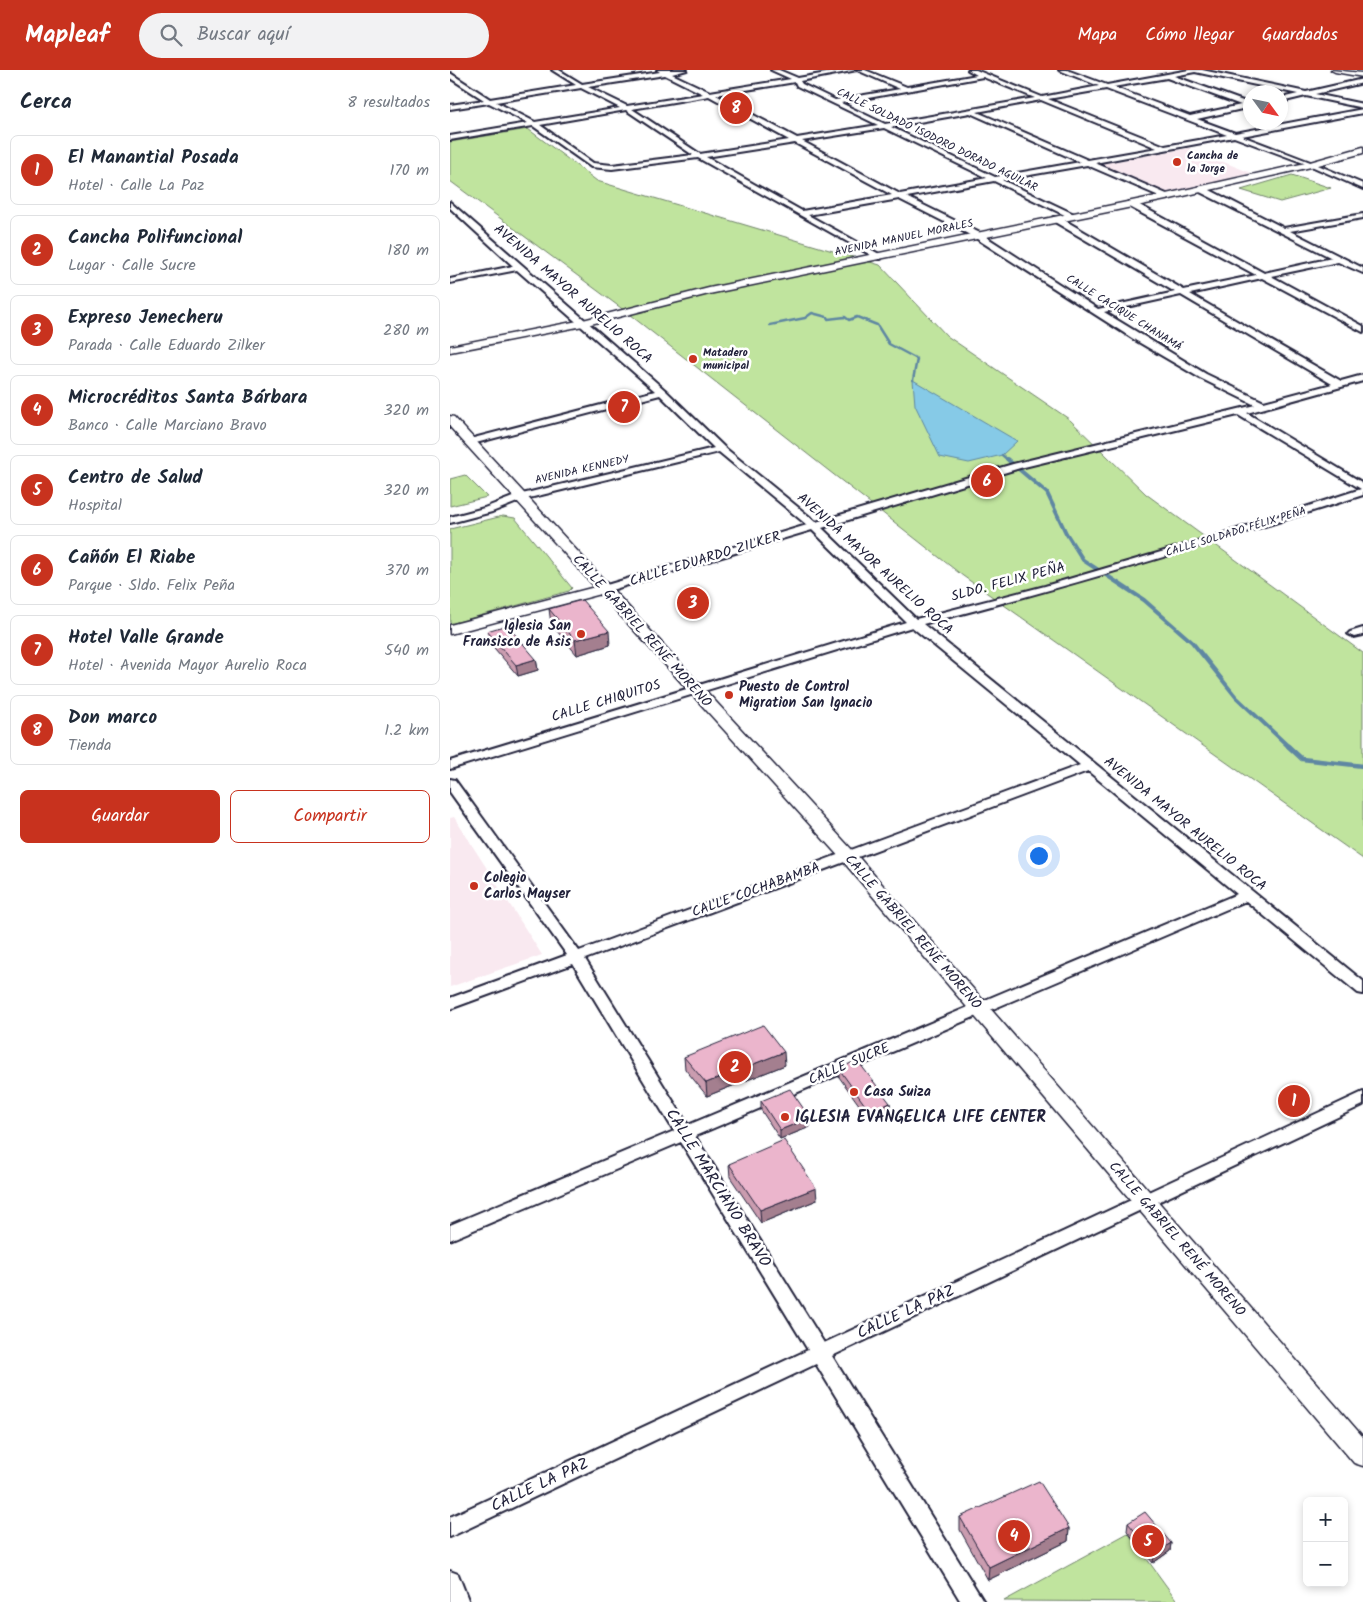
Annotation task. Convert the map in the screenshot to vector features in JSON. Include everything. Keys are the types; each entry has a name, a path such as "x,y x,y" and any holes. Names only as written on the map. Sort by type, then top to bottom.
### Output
{"main road":[{"path":"1336,70 1363,75"},
{"path":"1359,70 1363,71"}],"street":[{"path":"555,70 581,86 628,109 699,156 878,257"},
{"path":"450,107 663,71 684,70"},
{"path":"774,70 797,80"},
{"path":"450,138 854,70"},
{"path":"860,70 907,89"},
{"path":"971,70 1164,149"},
{"path":"1062,70 1311,164 1363,187"},
{"path":"450,75 488,100 535,124 591,165 599,167 699,156 794,139 886,126 1197,70 1363,106"},
{"name":"CALLE CACIQUE CHANAMÁ","path":"663,71 899,196 977,235 1138,338 1203,376 1263,405"},
{"path":"835,102 985,75"},
{"path":"1167,76 1243,104"},
{"name":"CALLE SOLDADO ISODORO DORADO AGUILAR","path":"797,80 799,85 1071,216"},
{"path":"1288,98 1363,81"},
{"path":"886,126 902,120 1033,94"},
{"path":"1191,118 1243,107"},
{"path":"962,108 1091,162 1166,197"},
{"path":"800,214 1164,149 1363,111"},
{"name":"AVENIDA MANUEL MORALES","path":"450,349 583,323 709,291 1166,197 1311,164 1363,150"},
{"path":"1201,189 1363,271"},
{"path":"1131,204 1363,329"},
{"name":"AVENIDA MAYOR AURELIO ROCA","path":"450,205 662,392 721,449 814,526 914,623 1363,989"},
{"path":"1285,230 1363,216"},
{"path":"1056,219 1339,384"},
{"path":"1098,311 1339,259"},
{"path":"450,281 519,267"},
{"path":"814,526 1017,466 1239,412 1363,378"},
{"path":"469,442 662,392"},
{"path":"1239,412 1363,487"},
{"name":"CALLE GABRIEL RENÉ MORENO","path":"450,420 848,856 1363,1456"},
{"name":"AVENIDA KENNEDY","path":"450,520 488,510 522,497 721,449"},
{"name":"CALLE SOLDADO FÉLIX PEÑA","path":"1109,570 1224,537 1363,492"},
{"name":"CALLE EDUARDO ZILKER","path":"450,630 604,589 814,526"},
{"name":"SLDO. FELIX PEÑA","path":"914,623 1109,570"},
{"name":"CALLE CHIQUITOS","path":"450,765 914,623"},
{"name":"CALLE COCHABAMBA","path":"450,1004 1090,766"},
{"name":"CALLE MARCIANO BRAVO","path":"450,784 576,957 973,1602"},
{"name":"CALLE SUCRE","path":"450,1233 1248,895"},
{"name":"CALLE LA PAZ","path":"450,1527 1363,1098"},
{"path":"450,1581 458,1602"}],"shaded area":[{"path":"1189,148 1251,173 1170,194 1099,164"},
{"name":"Colegio Carlos Mayser","path":"454,817 542,955 450,987 450,818"}],"green space":[{"path":"528,129 597,181 880,265 947,336 1069,419 1146,494 1363,653 1363,859 963,576 625,311 450,181 450,142"},
{"path":"1292,175 1331,188 1280,202 1241,190"},
{"path":"465,475 487,497 450,506 450,479"},
{"path":"503,516 515,518 572,588 569,591 450,624 450,529"},
{"path":"1128,1533 1178,1602 1004,1601"}],"water":[{"path":"913,380 1017,441 1002,455 969,463 940,457 915,405"}],"building":[{"path":"582,600 609,631 575,640 549,609"},
{"path":"507,625 536,659 516,665 487,631"},
{"path":"763,1025 784,1052 706,1083 684,1057"},
{"path":"857,1060 890,1103 870,1112 839,1069"},
{"name":"IGLESIA EVANGELICA LIFE CENTER","path":"790,1089 810,1118 780,1130 761,1101"},
{"path":"784,1140 816,1188 760,1210 729,1164"},
{"path":"1039,1481 1069,1528 989,1567 960,1517"},
{"path":"1145,1512 1171,1543 1154,1554 1128,1523"}],"waterway":[{"path":"770,325 805,318 812,313 827,317 828,319 845,317 849,320 857,317 877,325 889,344 917,359 913,380"},
{"path":"1002,455 1009,461"},
{"path":"1007,459 1047,493 1066,533 1083,560 1144,600 1192,642 1236,697 1289,747"},
{"path":"1288,746 1302,759 1363,766"}],"place":[{"name":"Don marco","path":"736,108"},
{"name":"Cancha de la Jorge","path":"1177,162"},
{"name":"Matadero municipal","path":"693,359"},
{"name":"Hotel Valle Grande","path":"624,407"},
{"name":"Cañón El Riabe","path":"987,481"},
{"name":"Expreso Jenecheru","path":"693,603"},
{"name":"Iglesia San Fransisco de Asis","path":"581,634"},
{"name":"Puesto de Control Migration San Ignacio","path":"729,695"},
{"name":"Colegio Carlos Mayser","path":"474,886"},
{"name":"Cancha Polifuncional","path":"735,1067"},
{"name":"Casa Suiza","path":"854,1092"},
{"name":"El Manantial Posada","path":"1294,1101"},
{"name":"IGLESIA EVANGELICA LIFE CENTER","path":"785,1117"},
{"name":"Microcréditos Santa Bárbara","path":"1014,1536"},
{"name":"Centro de Salud","path":"1148,1541"}]}
